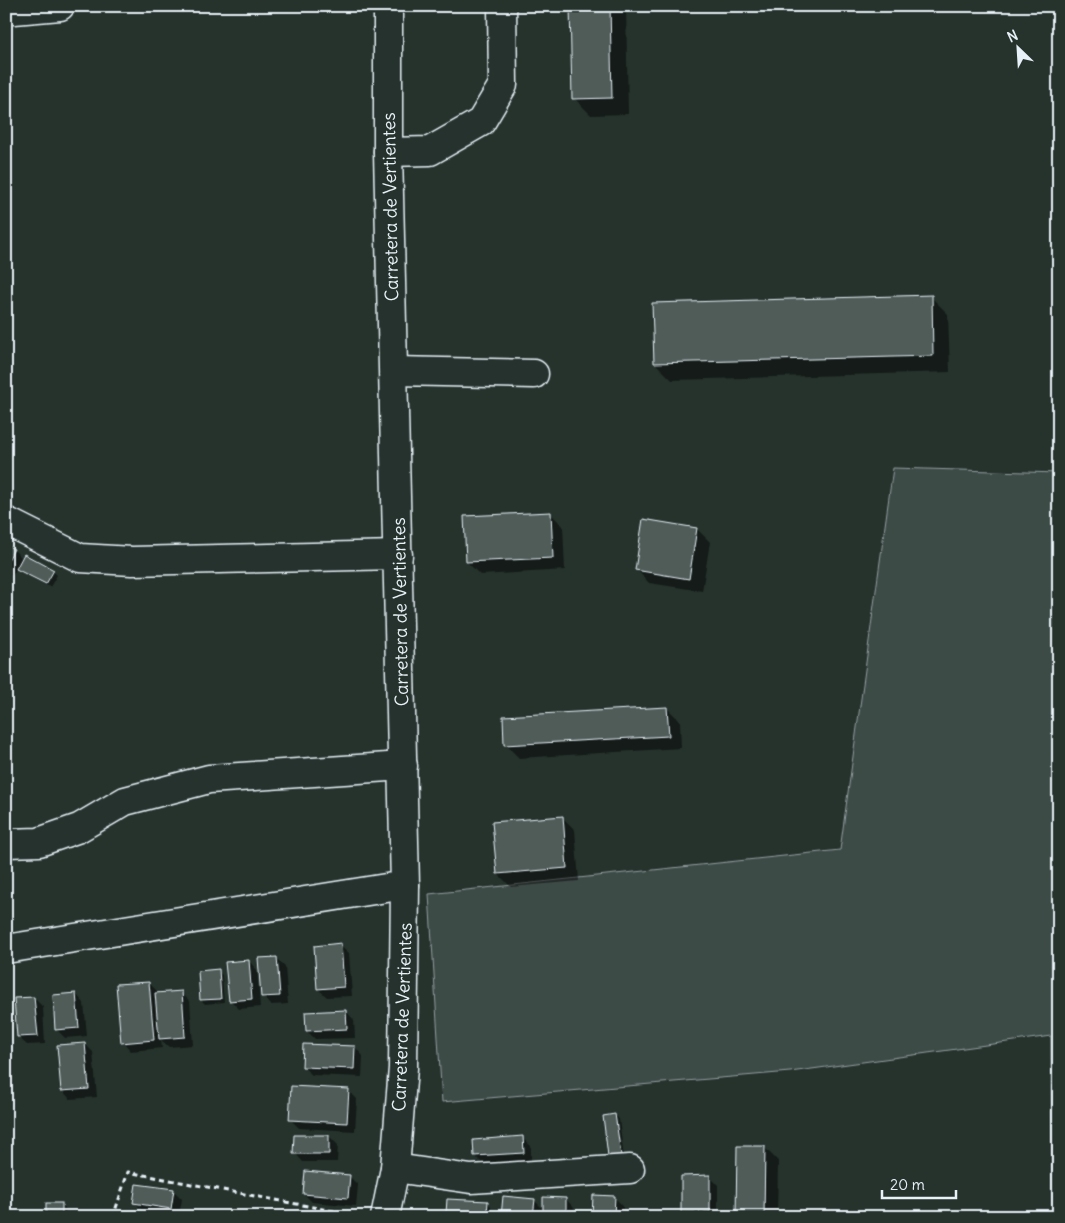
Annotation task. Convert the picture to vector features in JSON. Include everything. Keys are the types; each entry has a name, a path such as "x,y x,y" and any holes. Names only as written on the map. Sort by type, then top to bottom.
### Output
{"main road":[{"path":"6,9 60,6"},
{"name":"Carretera de Vertientes","path":"385,1217 395,1168 403,1068 405,885 388,152 388,6"},
{"path":"388,152 430,151 481,122 503,85 502,6"},
{"path":"394,371 534,374"},
{"path":"6,521 80,558 132,561 398,555"},
{"path":"6,843 39,842 79,828 125,801 209,779 403,766"},
{"path":"6,949 405,885"},
{"path":"395,1168 471,1179 630,1168"}],"path":[{"path":"113,1217 128,1172 365,1217"}],"shaded area":[{"path":"893,468 1059,473 1059,1217 1052,1217 1051,1036 790,1072 442,1102 429,894 840,850"}],"building":[{"path":"570,6 610,6 612,98 572,99"},
{"path":"932,295 933,356 654,363 652,303"},
{"path":"551,512 553,558 466,562 464,516"},
{"path":"643,519 697,528 689,579 635,570"},
{"path":"6,545 14,549 6,564"},
{"path":"24,554 54,570 46,584 16,569"},
{"path":"667,707 669,736 504,745 503,716"},
{"path":"563,816 567,868 497,874 492,822"},
{"path":"341,943 344,987 317,989 314,946"},
{"path":"277,957 280,996 261,997 258,958"},
{"path":"249,960 252,999 229,1001 225,962"},
{"path":"219,969 221,999 200,1000 198,971"},
{"path":"149,982 154,1040 121,1043 116,984"},
{"path":"182,991 185,1037 159,1039 155,993"},
{"path":"76,993 79,1028 55,1030 53,995"},
{"path":"34,997 38,1036 17,1037 14,998"},
{"path":"346,1010 347,1029 306,1031 305,1012"},
{"path":"85,1043 89,1089 61,1091 57,1045"},
{"path":"303,1044 355,1046 354,1069 302,1067"},
{"path":"291,1086 349,1089 347,1123 289,1120"},
{"path":"615,1114 621,1155 608,1156 603,1116"},
{"path":"294,1135 329,1135 329,1154 293,1154"},
{"path":"523,1136 524,1153 474,1156 473,1140"},
{"path":"737,1146 765,1146 764,1217 736,1217"},
{"path":"305,1171 350,1175 348,1198 303,1194"},
{"path":"710,1175 710,1212 681,1213 681,1176"},
{"path":"136,1184 174,1189 171,1209 133,1203"},
{"path":"593,1195 615,1196 614,1217 592,1217"},
{"path":"503,1196 535,1199 533,1217 501,1217"},
{"path":"543,1197 566,1198 566,1217 543,1217"},
{"path":"447,1199 488,1201 487,1216 446,1213"},
{"path":"46,1203 62,1203 62,1217 46,1217"}]}
